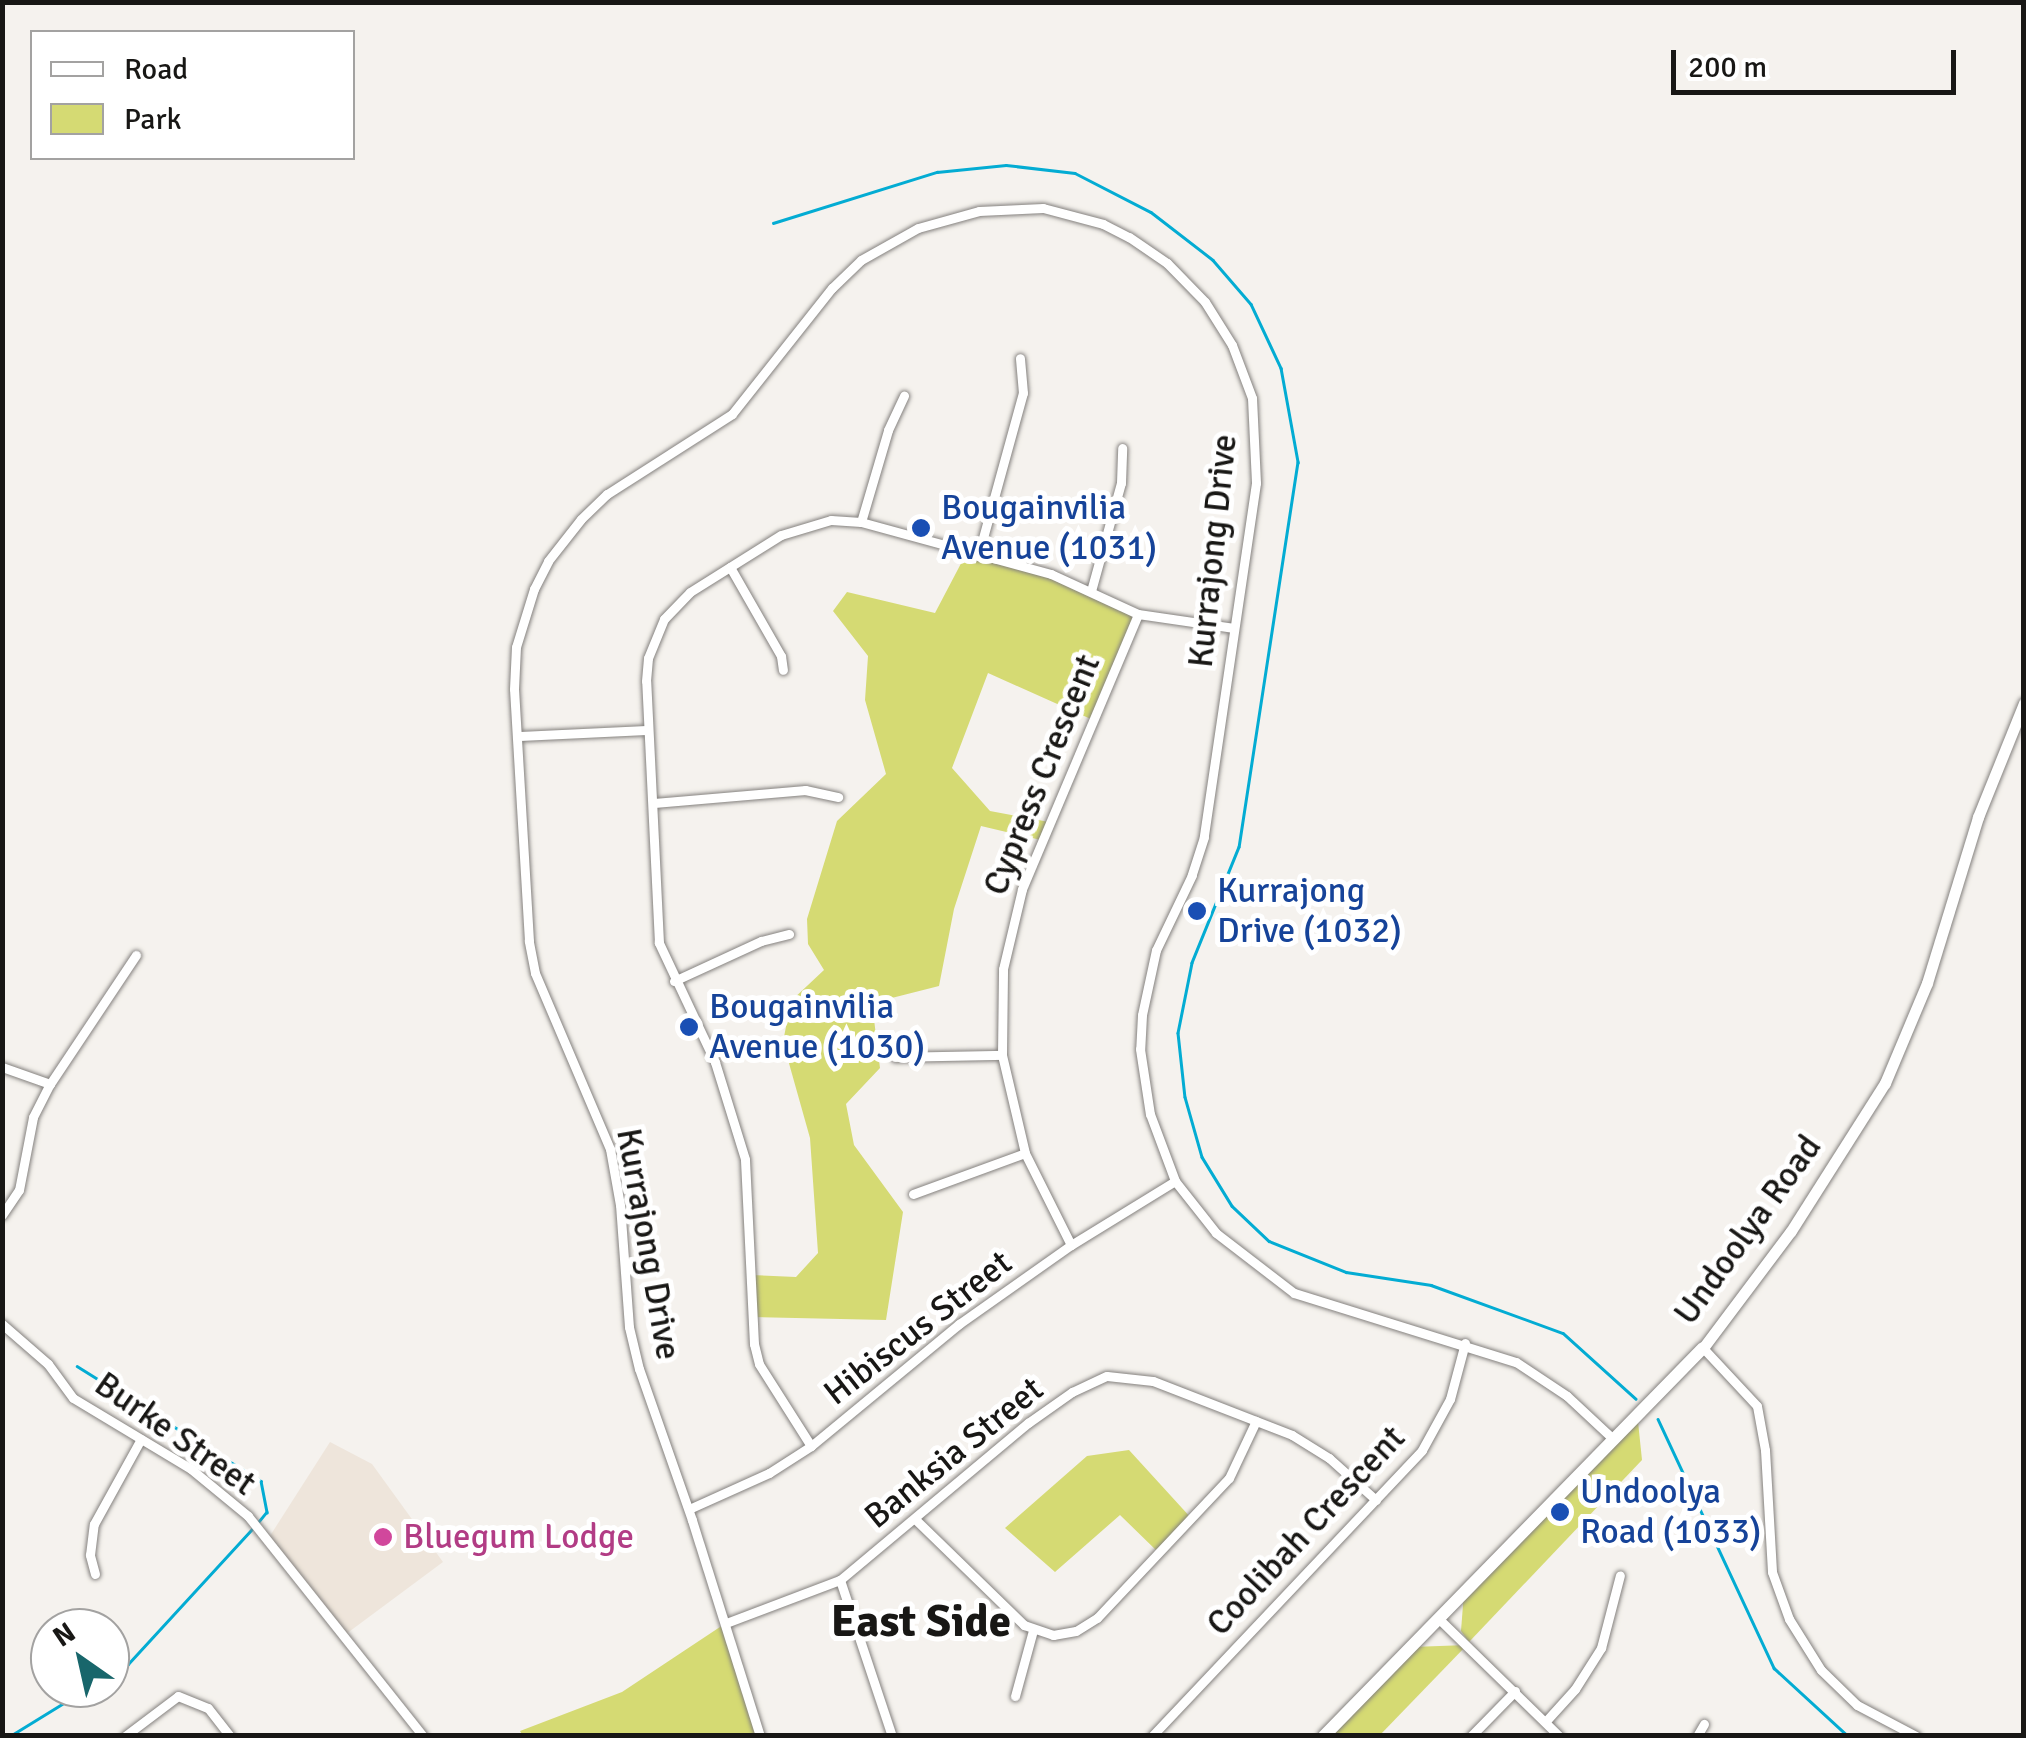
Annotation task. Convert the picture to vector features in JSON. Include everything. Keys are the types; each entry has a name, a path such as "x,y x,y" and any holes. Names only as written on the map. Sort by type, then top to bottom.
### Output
{"main road":[{"name":"Undoolya Road","path":"1324,1736 1703,1348"}],"street":[{"name":"Kurrajong Drive","path":"760,1736 630,1332 620,1205 610,1149 536,974 529,942 514,689 516,646 534,589 564,537 607,494 732,414 832,288 861,260 918,228 979,211 1044,208 1102,224 1167,263 1218,320 1245,372 1257,434 1256,483 1204,837 1192,875 1156,950 1142,1014 1140,1049 1150,1114 1176,1181 1216,1233 1294,1293 1465,1343 1535,1372 1612,1438"},
{"path":"978,556 1023,392 1020,358"},
{"path":"861,522 888,430 904,395"},
{"path":"1092,591 1122,483 1122,448"},
{"path":"811,1446 760,1364 754,1344 745,1159 715,1062 659,943 654,914 648,658 664,619 690,592 730,567 804,526 831,520 861,522 1051,574 1138,614 1234,628"},
{"path":"730,567 782,656 784,670"},
{"name":"Cypress Crescent","path":"1072,1245 1025,1153 1002,1055 1003,969 1022,889 1138,614"},
{"name":"Undoolya Road","path":"1703,1348 1791,1231 1885,1082 1927,983 1978,818 2024,704"},
{"path":"519,736 647,730"},
{"path":"654,803 805,790 838,798"},
{"path":"674,981 761,941 790,934"},
{"path":"2,1215 19,1190 33,1118 50,1084 136,955"},
{"path":"896,1057 1002,1055"},
{"path":"2,1067 50,1084"},
{"path":"913,1194 1025,1153"},
{"name":"Hibiscus Street","path":"689,1510 769,1473 811,1446 959,1324 1072,1245 1176,1181"},
{"name":"Burke Street","path":"2,1324 48,1364 73,1398 191,1469 248,1516 423,1736"},
{"name":"Coolibah Crescent","path":"1152,1736 1413,1461 1450,1399 1465,1343"},
{"path":"1703,1348 1757,1406 1765,1450 1772,1572 1789,1619 1821,1670 1857,1704 1916,1736"},
{"name":"Banksia Street","path":"726,1623 840,1580 1028,1423 1072,1392 1106,1376 1153,1381 1292,1436 1330,1458 1376,1500"},
{"path":"916,1520 1033,1630 1063,1634 1097,1618 1230,1478 1256,1422"},
{"path":"95,1574 90,1555 94,1524 141,1439"},
{"path":"1546,1721 1590,1669 1602,1648 1620,1575"},
{"path":"840,1580 892,1736"},
{"path":"1439,1619 1559,1736"},
{"path":"1015,1696 1033,1630"},
{"path":"1471,1736 1514,1691"},
{"path":"125,1736 168,1700 188,1697 208,1708 230,1736"},
{"path":"1697,1736 1704,1724"}],"shaded area":[{"name":"Bluegum Lodge","path":"330,1442 372,1464 443,1562 342,1637 268,1539"}],"green space":[{"path":"967,552 1051,574 1138,614 1093,720 988,673 952,768 990,811 1049,822 1041,840 981,826 954,909 939,986 872,1003 880,1068 846,1104 854,1145 903,1212 886,1320 752,1317 751,1275 796,1277 818,1253 810,1138 783,1042 791,1001 824,970 808,944 807,919 837,821 886,774 865,700 868,656 833,611 847,592 935,613"},
{"path":"1637,1412 1642,1460 1469,1642 1461,1631 1464,1592"},
{"path":"1129,1450 1192,1519 1159,1553 1120,1515 1055,1572 1005,1528 1087,1456"},
{"path":"726,1623 760,1735 523,1736 520,1731 622,1692"},
{"path":"1467,1645 1380,1735 1325,1736 1412,1647"}],"waterway":[{"path":"773,223 937,172 1006,165 1075,173 1151,212 1213,260 1251,304 1281,368 1298,462 1239,847 1192,963 1178,1033 1185,1097 1202,1157 1232,1206 1269,1241 1346,1272 1431,1285 1563,1333 1636,1399"},
{"path":"77,1366 261,1481 267,1512 258,1523"},
{"path":"1658,1419 1774,1668 1848,1736"},
{"path":"130,1662 252,1529"},
{"path":"10,1736 56,1708"}],"place":[{"name":"Bougainvilia Avenue (1031)","path":"921,528"},
{"name":"Kurrajong Drive (1032)","path":"1197,911"},
{"name":"Bougainvilia Avenue (1030)","path":"689,1027"},
{"name":"Undoolya Road (1033)","path":"1560,1512"},
{"name":"Bluegum Lodge","path":"383,1537"}],"district":[{"name":"East Side","path":"921,1622"}]}
